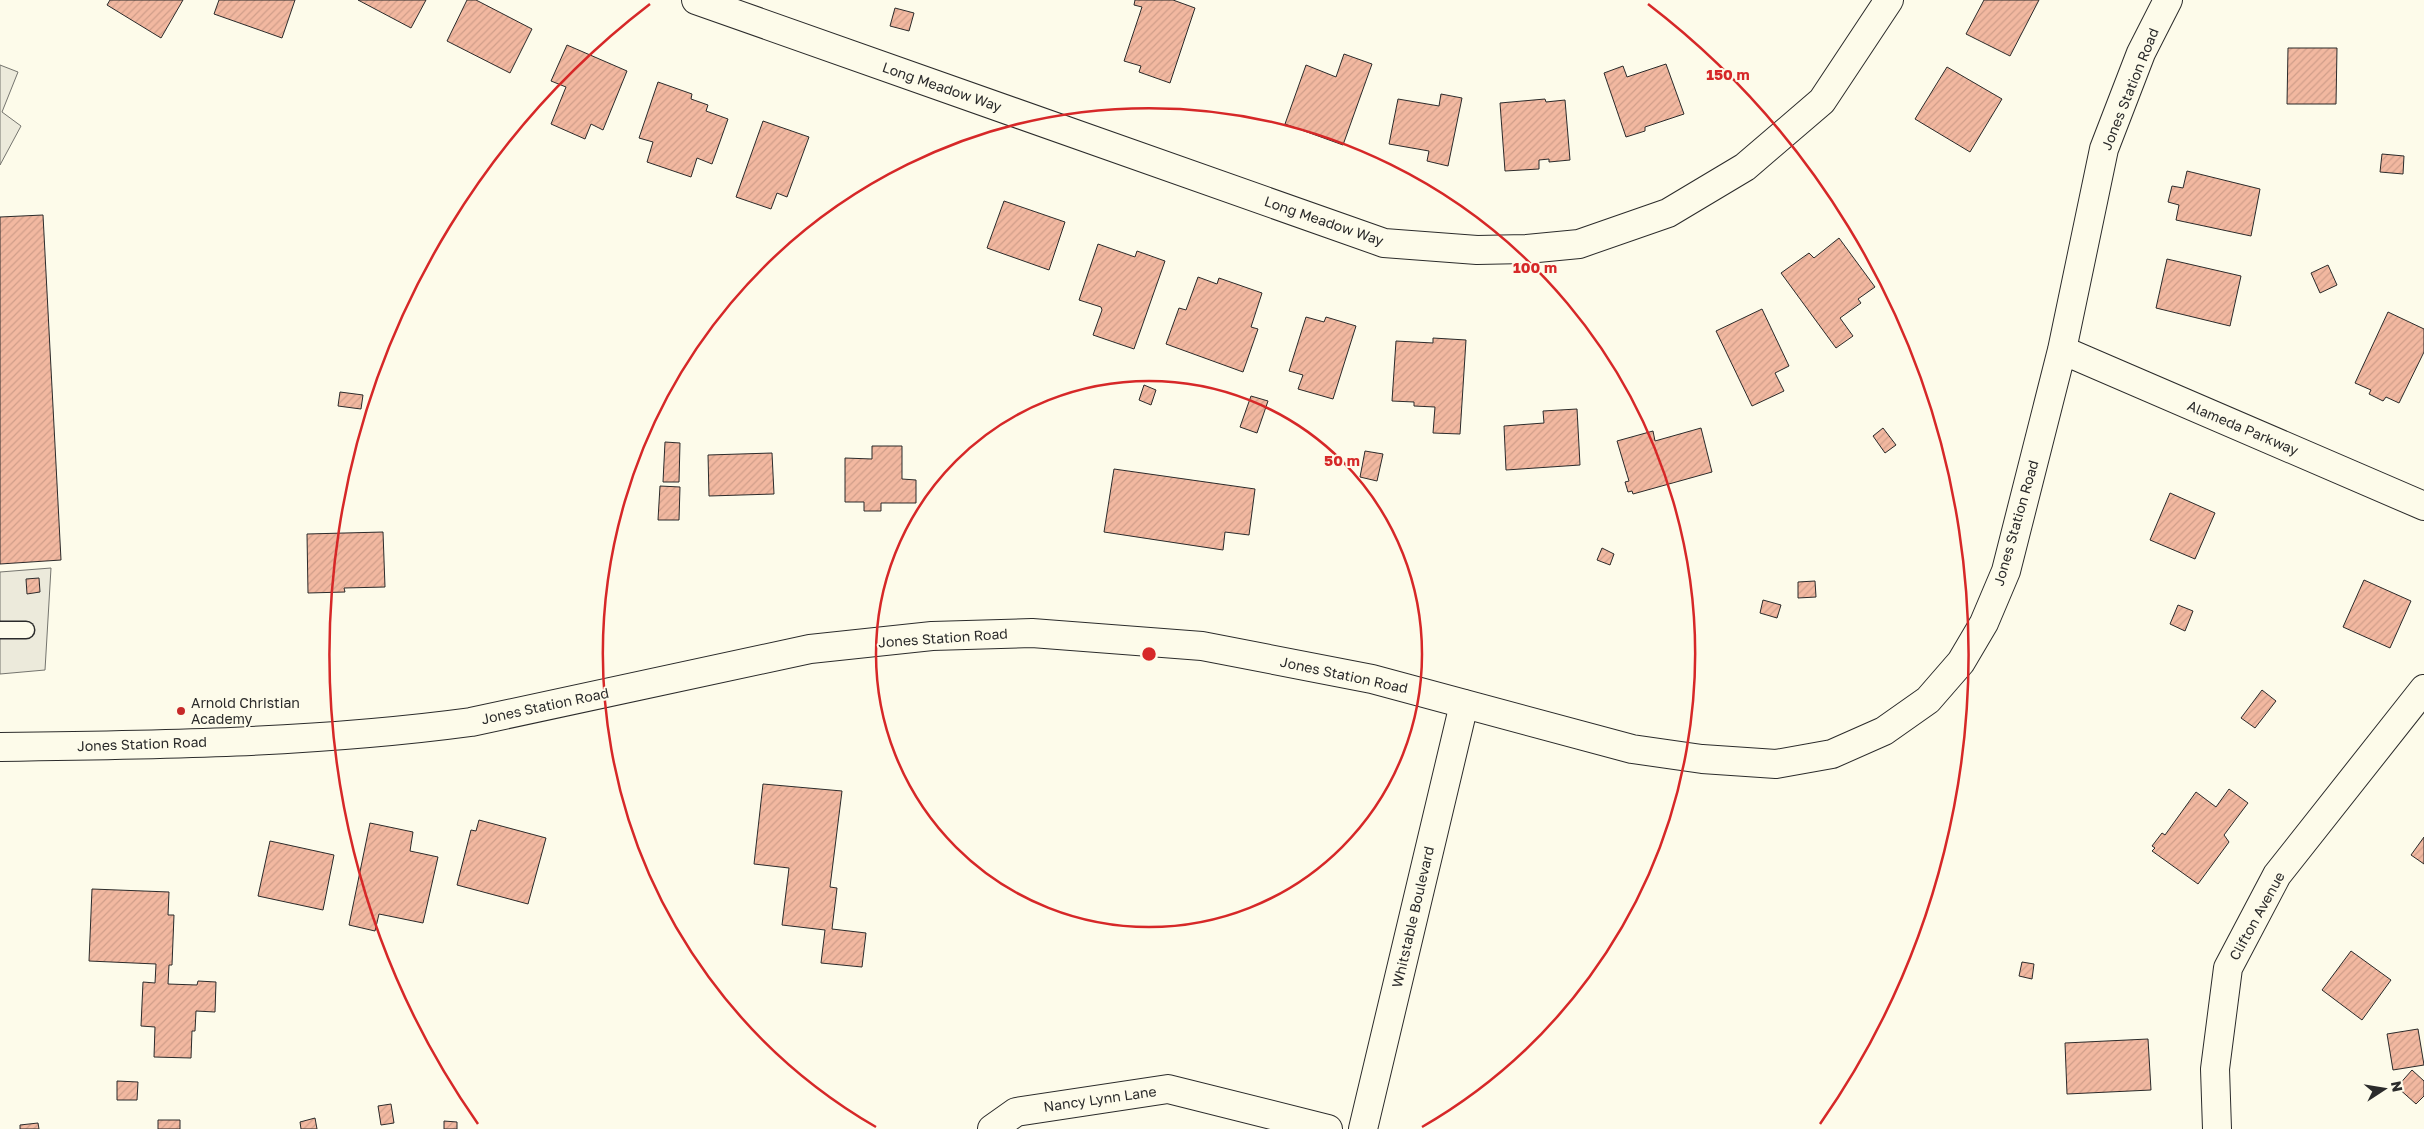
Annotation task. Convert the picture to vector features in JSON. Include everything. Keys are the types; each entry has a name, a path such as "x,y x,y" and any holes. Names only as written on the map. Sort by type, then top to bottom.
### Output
{"street":[{"name":"Long Meadow Way","path":"696,0 1384,243 1477,250 1527,249 1579,244 1668,213 1745,167 1822,101 1889,0"},
{"name":"Jones Station Road","path":"0,747 154,745 419,729 471,722 810,650 932,636 1032,633 1202,646 1372,679 1632,749 1702,759 1776,764 1832,754 1884,731 1928,700 1961,662 1984,623 2006,571 2062,350 2104,149 2141,53 2168,0"},
{"name":"Alameda Parkway","path":"2062,350 2424,506"},
{"name":"Clifton Avenue","path":"2217,1129 2215,1068 2228,968 2277,875 2424,690"},
{"name":"Whitstable Boulevard","path":"1363,1129 1464,704"},
{"name":"Nancy Lynn Lane","path":"992,1129 1016,1112 1168,1089 1328,1129"}],"lane":[{"path":"0,630 26,630"}],"shaded area":[{"path":"0,65 18,72 2,112 21,126 0,165"},
{"path":"51,568 45,670 0,674 0,572"}],"building":[{"path":"110,0 183,0 161,38 107,5"},
{"path":"219,0 295,0 282,38 214,14"},
{"path":"358,0 426,0 411,28"},
{"path":"467,0 476,0 532,29 510,73 447,41"},
{"path":"1135,0 1173,0 1195,8 1170,83 1139,72 1141,66 1124,61 1142,7 1134,5"},
{"path":"1984,0 2039,0 2010,56 1966,34"},
{"path":"895,8 914,13 909,31 890,26"},
{"path":"567,45 627,71 603,130 591,124 585,139 551,124 566,87 551,81"},
{"path":"2288,48 2337,48 2336,104 2287,104"},
{"path":"1344,54 1372,64 1343,145 1285,124 1306,65 1336,77"},
{"path":"1666,64 1684,114 1645,127 1645,131 1626,137 1604,73 1623,66 1627,77"},
{"path":"1947,67 2002,99 1970,152 1915,119"},
{"path":"658,82 692,94 691,99 708,105 706,111 728,119 712,164 697,158 691,177 647,162 653,142 639,138"},
{"path":"1441,94 1462,98 1448,166 1427,161 1429,151 1389,144 1398,99 1439,106"},
{"path":"1545,99 1546,102 1565,100 1570,160 1549,162 1549,159 1539,160 1539,169 1505,171 1500,103"},
{"path":"763,121 809,137 787,197 777,193 771,209 736,197"},
{"path":"2382,154 2404,156 2403,174 2380,172"},
{"path":"2187,171 2260,189 2251,236 2176,220 2179,205 2168,202 2172,186 2183,188"},
{"path":"1004,201 1065,222 1049,270 987,248"},
{"path":"43,215 61,560 0,564 0,217"},
{"path":"1839,238 1875,287 1858,299 1861,303 1840,318 1853,336 1836,348 1781,273 1809,253 1814,258"},
{"path":"1098,244 1135,257 1137,251 1165,261 1134,349 1093,335 1102,310 1101,307 1079,300"},
{"path":"2167,259 2241,276 2230,326 2156,308"},
{"path":"2328,265 2337,285 2320,293 2311,273"},
{"path":"1198,277 1217,284 1219,278 1262,293 1251,327 1258,329 1243,372 1166,344 1179,308 1186,310"},
{"path":"1762,309 1789,366 1775,373 1784,391 1752,406 1716,331"},
{"path":"2388,312 2424,329 2424,352 2399,403 2386,397 2383,401 2369,394 2371,390 2355,383"},
{"path":"1306,317 1324,322 1326,317 1356,326 1333,399 1298,389 1303,375 1289,371"},
{"path":"1433,338 1466,340 1460,434 1433,433 1435,407 1414,406 1414,402 1392,401 1396,341 1433,343"},
{"path":"1144,385 1156,390 1151,405 1139,400"},
{"path":"340,392 363,395 361,409 338,406"},
{"path":"1251,396 1268,401 1257,433 1240,427"},
{"path":"1577,409 1580,465 1506,470 1504,426 1544,423 1543,411"},
{"path":"1701,428 1712,472 1633,494 1632,491 1628,492 1625,482 1629,481 1617,441 1653,431 1655,441"},
{"path":"1883,428 1896,445 1885,453 1873,436"},
{"path":"665,442 680,443 679,482 663,482"},
{"path":"872,446 902,446 902,479 916,480 916,503 881,503 881,511 864,511 864,502 845,502 845,458 872,459"},
{"path":"1365,451 1383,454 1377,481 1360,477"},
{"path":"772,453 774,494 709,496 708,455"},
{"path":"1114,469 1255,489 1249,535 1225,532 1223,550 1104,532"},
{"path":"660,486 680,487 679,520 658,520"},
{"path":"2170,493 2215,513 2195,559 2150,540"},
{"path":"383,532 385,587 344,588 345,592 308,593 307,534"},
{"path":"1602,548 1614,554 1610,565 1597,560"},
{"path":"39,578 40,592 27,594 26,579"},
{"path":"2364,580 2411,601 2390,648 2343,627"},
{"path":"1815,581 1816,597 1798,598 1798,582"},
{"path":"1763,600 1781,605 1777,618 1760,613"},
{"path":"2178,605 2193,611 2185,631 2170,624"},
{"path":"2262,690 2276,701 2255,728 2241,718"},
{"path":"763,784 842,791 830,887 837,888 832,929 866,933 862,967 821,963 825,930 782,925 789,868 754,864"},
{"path":"2229,789 2248,803 2224,835 2229,842 2198,884 2152,851 2155,848 2152,846 2162,833 2165,835 2196,792 2216,807"},
{"path":"479,820 546,838 528,904 457,885 471,830 476,831"},
{"path":"370,823 413,832 410,851 438,857 423,923 379,914 375,931 349,925"},
{"path":"2424,837 2424,864 2411,855"},
{"path":"270,841 334,855 323,910 258,896"},
{"path":"92,889 169,892 168,915 174,915 172,965 169,965 168,984 197,985 198,981 216,982 215,1012 196,1011 195,1031 192,1031 191,1058 154,1057 155,1027 141,1026 143,982 155,983 156,964 89,961"},
{"path":"2351,951 2391,980 2362,1020 2322,990"},
{"path":"2022,962 2034,964 2032,979 2019,976"},
{"path":"2418,1029 2424,1065 2393,1070 2387,1034"},
{"path":"2148,1039 2151,1090 2067,1094 2065,1043"},
{"path":"2412,1070 2424,1081 2424,1096 2416,1104 2397,1087"},
{"path":"117,1081 138,1082 137,1100 117,1100"},
{"path":"391,1104 394,1123 381,1125 378,1106"},
{"path":"315,1118 317,1129 301,1129 300,1122"},
{"path":"158,1120 180,1120 180,1129 158,1129"},
{"path":"444,1121 457,1122 457,1129 444,1129"},
{"path":"38,1123 39,1129 20,1129 20,1125"}],"place":[{"name":"Arnold Christian Academy","path":"181,711"}]}
